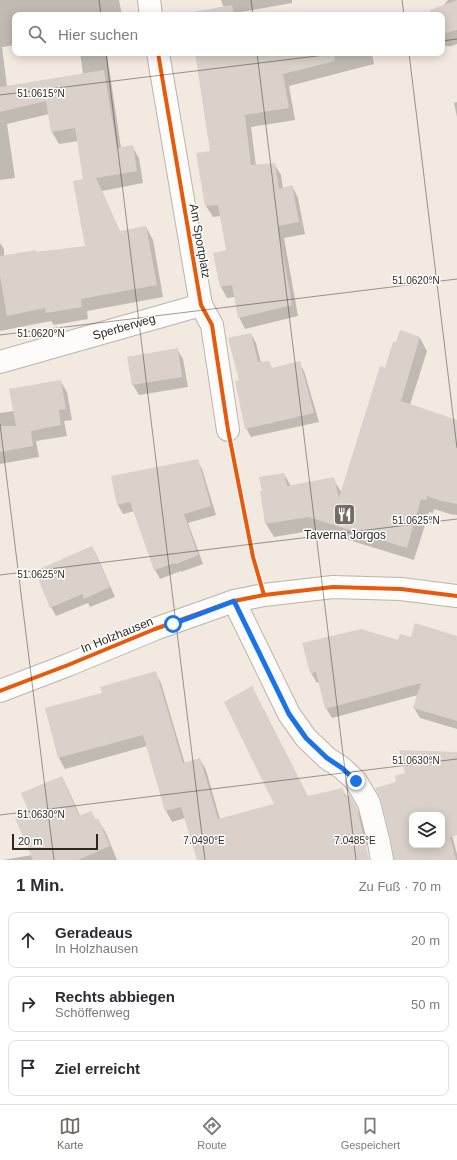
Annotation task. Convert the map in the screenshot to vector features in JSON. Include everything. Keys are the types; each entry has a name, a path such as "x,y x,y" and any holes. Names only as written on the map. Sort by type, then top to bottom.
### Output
{"street":[{"path":"149,0 151,12"},
{"name":"Am Sportplatz","path":"159,56 201,305 212,325 228,430"},
{"name":"Sperberweg","path":"0,362 201,305"},
{"name":"In Holzhausen","path":"0,691 155,629 234,601 264,595 333,587 401,589 457,596"},
{"path":"234,601 289,714 306,738 327,758 342,768 356,781 369,803 382,860"}],"building":[{"path":"457,0 457,30 445,33 445,12 430,12 430,10"},
{"path":"232,5 233,12 194,12"},
{"path":"195,56 334,56 335,61 283,74 289,108 245,115 251,165 275,163 279,189 292,185 299,222 278,226 292,305 238,318 232,285 220,287 213,253 226,250 218,205 205,206 196,153 210,151"},
{"path":"104,70 117,148 133,145 137,171 96,178 120,231 146,226 157,285 81,299 82,307 46,313 45,308 7,316 0,276 0,256 36,250 36,252 85,246 73,181 83,179 75,128 51,132 46,101 0,112 0,87"},
{"path":"400,330 420,337 401,401 457,420 457,504 441,501 427,496 426,500 421,499 407,548 308,517 265,524 260,491 262,491 259,477 284,473 287,486 334,477 339,498 380,366 385,368 393,342 396,342"},
{"path":"251,333 258,362 269,361 272,368 300,361 314,413 245,429 235,381 239,380 228,338"},
{"path":"178,348 182,377 132,385 127,357"},
{"path":"61,380 66,409 59,410 61,425 31,431 33,446 0,452 0,426 16,426 9,389"},
{"path":"198,459 211,506 184,514 198,555 176,564 175,563 154,570 130,502 117,505 111,476"},
{"path":"92,546 110,587 84,599 82,594 50,608 35,571"},
{"path":"415,623 457,636 457,721 413,708 421,683 325,709 316,672 310,673 302,643 361,629 398,640 400,634 411,637"},
{"path":"156,671 183,763 200,758 218,819 274,804 224,702 252,686 308,796 343,788 345,797 350,795 357,808 369,860 197,860 181,807 165,811 143,735 58,758 45,708 102,693 100,687"},
{"path":"399,750 457,752 457,835 450,837 456,860 394,860 391,840 381,800 375,788 396,782 395,776 405,773"},
{"path":"62,776 79,816 91,811 95,820 98,818 110,846 78,860 33,860 15,818 29,812 21,793"}],"cycle path":[{"path":"159,56 201,305 212,325 228,430 253,557 264,595"},
{"path":"0,691 155,629 234,601 264,595 333,587 401,589 457,596"}],"place":[{"name":"Taverna Jorgos","path":"345,514"}],"route":[{"path":"173,624 234,601 289,714 306,738 327,758 342,768 356,781"}]}
